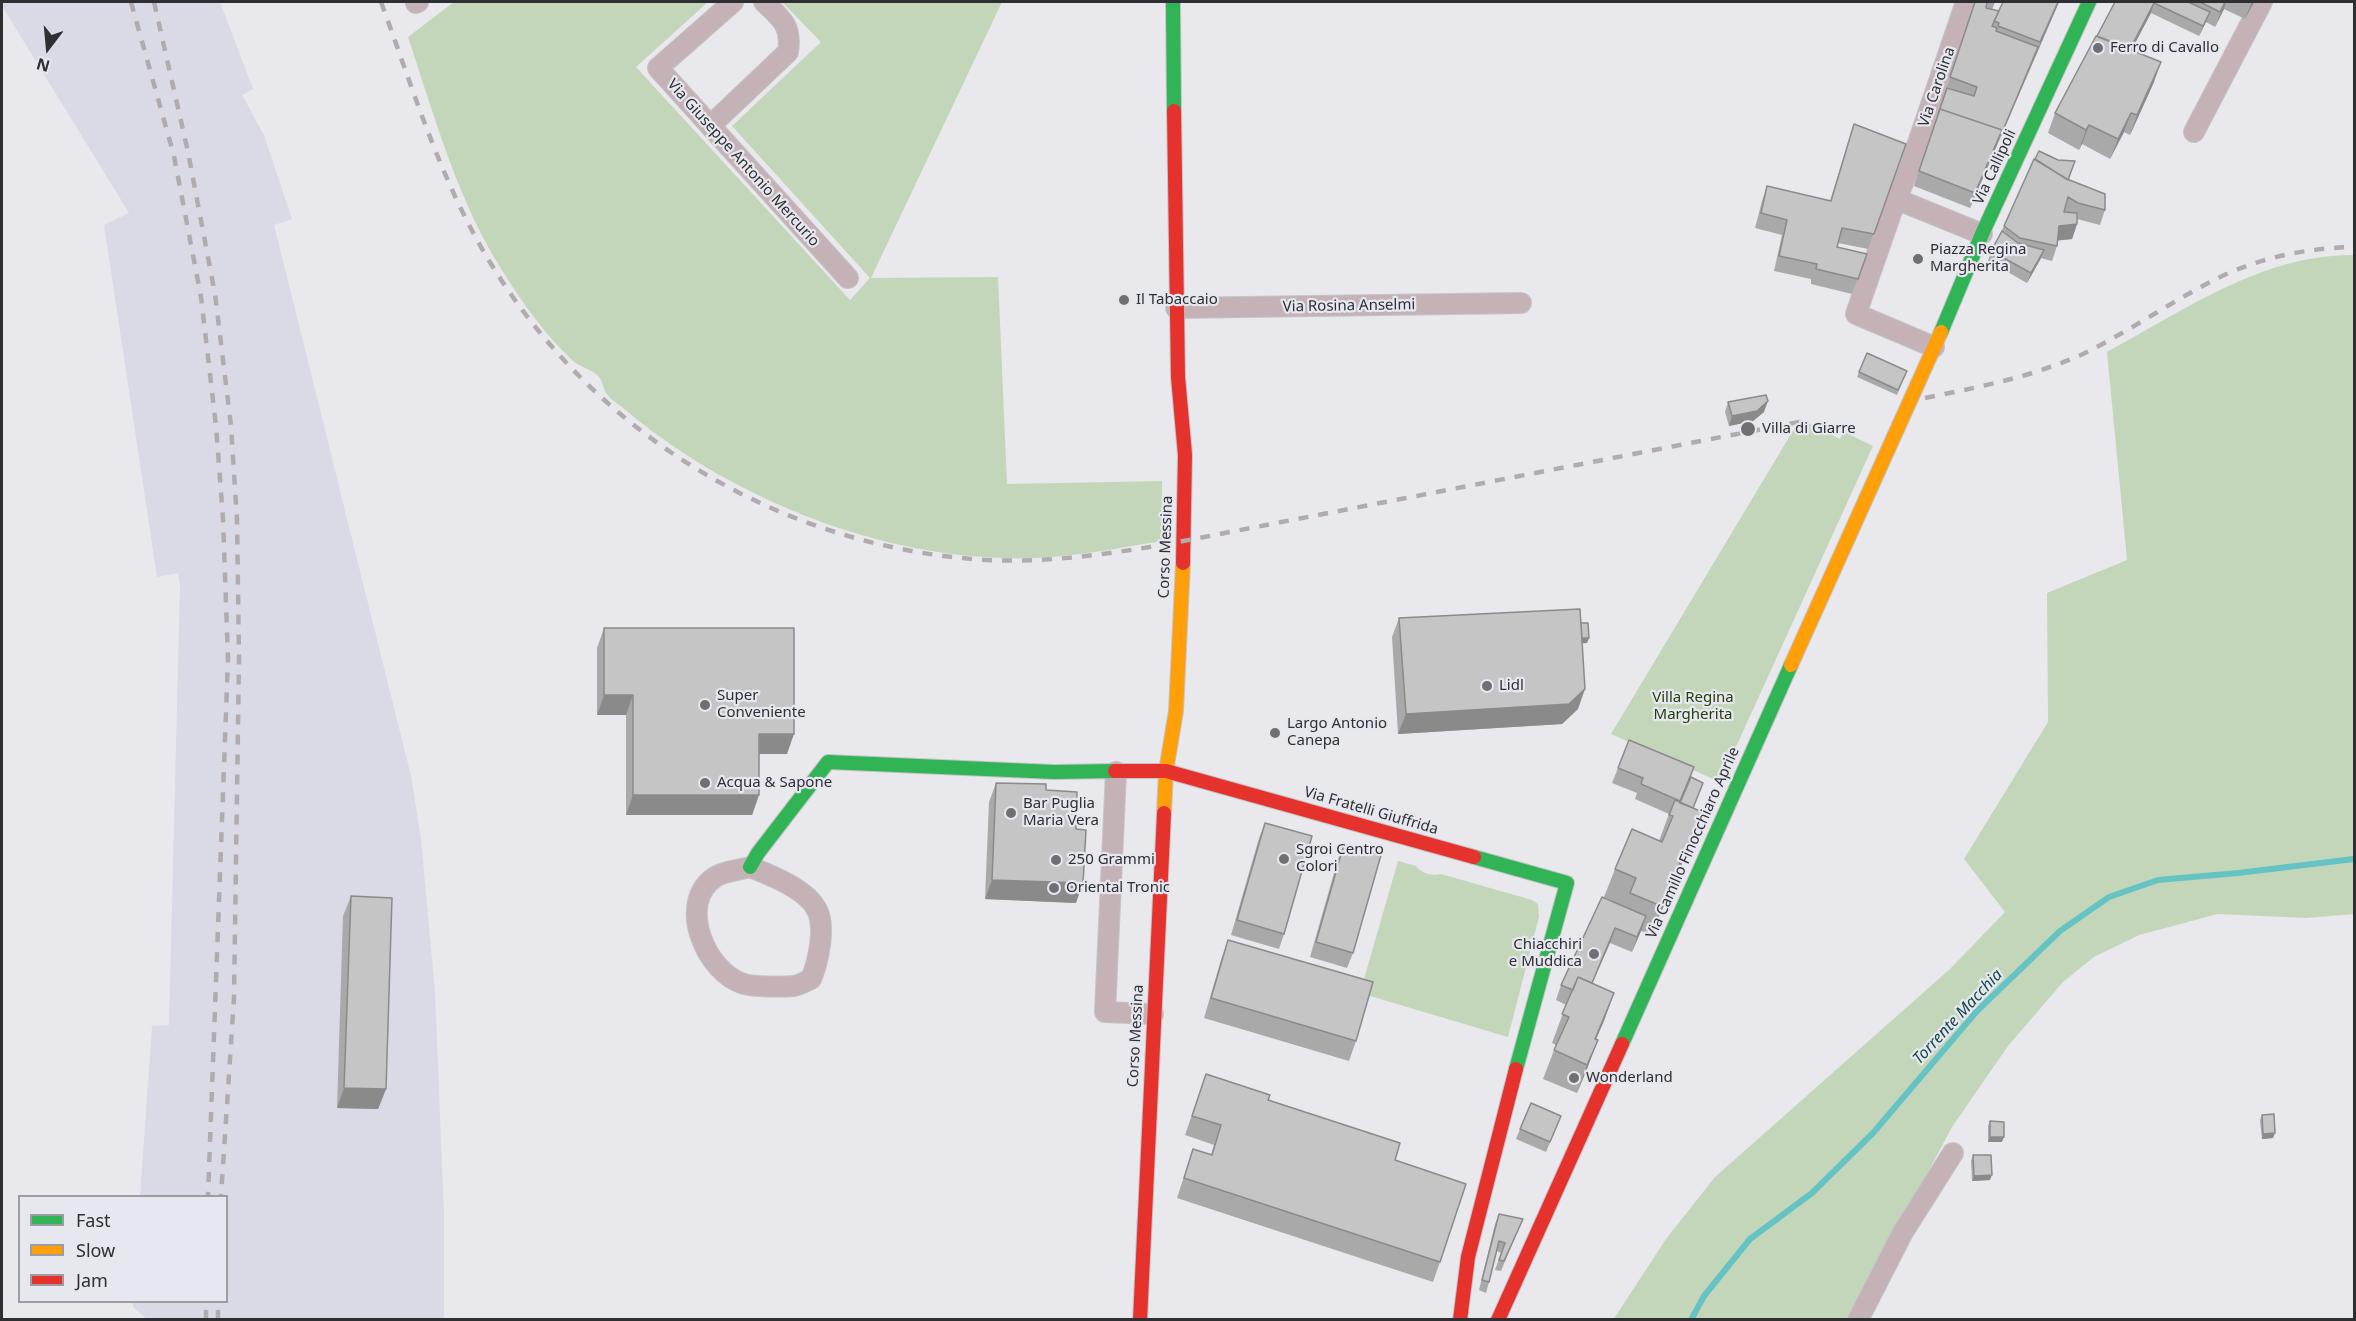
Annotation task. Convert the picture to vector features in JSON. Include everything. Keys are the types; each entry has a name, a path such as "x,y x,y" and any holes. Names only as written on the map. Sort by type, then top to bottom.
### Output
{"street":[{"name":"Via Giuseppe Antonio Mercurio","path":"733,2 658,68 848,278"},
{"path":"710,126 788,52 791,36 787,27 764,2"},
{"name":"Corso Messina","path":"1140,1320 1166,771 1176,711 1184,541 1185,455 1178,377 1176,308 1173,2"},
{"name":"Via Carolina","path":"1934,347 1856,314 1896,199 1908,172 1966,2"},
{"name":"Via Callipoli","path":"1934,347 1982,234 2089,2"},
{"path":"2194,132 2262,2"},
{"path":"1896,199 1982,234"},
{"name":"Via Rosina Anselmi","path":"1176,308 1521,303"},
{"name":"Via Camillo Finocchiaro Aprile","path":"1498,1320 1934,347"},
{"name":"Corso Messina","path":"1170,455 1178,377"},
{"name":"Corso Messina","path":"1165,653 1162,712 1167,755"},
{"name":"Via Fratelli Giuffrida","path":"750,867 828,762 1054,772 1166,771 1567,883 1511,1086 1468,1257 1460,1320"},
{"path":"1116,772 1105,1012 1153,1014"},
{"path":"750,867 777,878 804,896 818,910 820,930 818,962 811,979 795,986 744,984 728,976 716,963 698,932 695,910 701,890 716,876 750,867"},
{"path":"1858,1320 1903,1232 1953,1153"}],"shaded area":[{"path":"2,2 220,2 253,89 242,95 264,135 292,219 274,225 411,776 421,839 435,992 444,1215 444,1319 148,1320 133,1307 133,1303 228,1303 228,1195 140,1195 152,1026 169,1025 180,586 178,573 157,577 104,225 129,213 2,6"}],"green space":[{"path":"454,2 708,2 636,67 850,300 870,278 732,126 821,42 782,2 1002,2 871,278 998,277 1007,484 1162,481 1162,541 1051,557 1004,558 908,547 816,520 771,501 729,480 663,439 610,398 598,376 573,361 540,325 495,259 468,206 446,151 408,37"},
{"path":"2354,255 2354,914 2306,918 2218,914 2139,935 2094,957 2063,982 2008,1046 1952,1127 1850,1319 1613,1320 1666,1239 1715,1177 1950,969 2005,912 1964,859 2048,722 2047,593 2127,560 2107,352 2195,303 2256,274 2320,257"},
{"name":"Villa Regina Margherita","path":"1800,419 1840,439 1844,432 1873,446 1720,782 1611,734"},
{"path":"1398,861 1416,866 1427,874 1441,874 1532,900 1538,904 1539,917 1508,1037 1360,993"}],"building":[{"path":"1975,2 1987,2 1986,8 1999,11 1992,26 1997,28 1996,31 2038,47 2001,135 2002,130 1940,109 1938,114 1947,88 1974,96 1977,87 1950,77"},
{"path":"2003,2 2058,2 2040,42 1998,26 1999,23 1994,21"},
{"path":"2115,2 2188,2 2210,12 2203,26 2154,3 2130,49 2097,36"},
{"path":"2200,2 2225,2 2220,12"},
{"path":"2096,36 2161,62 2137,115 2131,113 2118,139 2089,125 2086,130 2055,113"},
{"path":"1940,109 2002,130 1975,193 1919,171"},
{"path":"1854,124 1906,144 1874,234 1842,228 1837,247 1867,254 1858,279 1816,269 1817,264 1779,256 1787,220 1761,213 1767,186 1831,201"},
{"path":"2039,151 2058,160 2075,161 2068,180 2035,159"},
{"path":"2034,159 2067,179 2105,194 2105,210 2078,203 2068,197 2064,212 2077,213 2077,224 2059,226 2057,246 2020,238 2004,226"},
{"path":"2002,231 2018,243 2044,250 2031,273 1991,251"},
{"path":"1867,353 1907,371 1898,390 1859,372"},
{"path":"1766,395 1768,401 1757,411 1732,416 1728,402"},
{"path":"1580,609 1585,689 1569,704 1406,714 1399,618"},
{"path":"1581,623 1588,623 1589,638 1582,638"},
{"path":"604,628 794,628 794,734 759,734 759,795 633,795 633,695 604,695"},
{"path":"1629,740 1694,767 1680,801 1641,784 1643,778 1618,768"},
{"path":"1691,777 1703,783 1693,808 1680,803"},
{"path":"996,783 1046,784 1046,790 1077,792 1076,829 1086,830 1083,883 992,880"},
{"path":"1675,800 1702,812 1661,906 1630,893 1636,878 1615,869 1632,829 1662,842 1673,816 1669,815"},
{"path":"1265,823 1312,836 1284,934 1237,920"},
{"path":"1344,844 1381,855 1353,953 1316,942"},
{"path":"351,896 392,898 386,1089 344,1088"},
{"path":"1602,897 1646,916 1637,937 1615,928 1592,983 1578,977 1573,990 1561,985"},
{"path":"1228,940 1373,982 1356,1041 1211,998"},
{"path":"1578,977 1614,993 1587,1065 1554,1050 1569,1017 1562,1014"},
{"path":"1206,1074 1270,1095 1268,1100 1400,1143 1395,1160 1466,1184 1440,1262 1184,1178 1193,1149 1212,1155 1221,1125 1192,1116"},
{"path":"1531,1103 1561,1116 1550,1142 1520,1129"},
{"path":"2274,1114 2275,1133 2263,1134 2262,1115"},
{"path":"1990,1121 2004,1122 2004,1137 1990,1137"},
{"path":"1973,1155 1991,1155 1992,1175 1974,1176"},
{"path":"1499,1214 1523,1219 1504,1261 1499,1260 1505,1243 1499,1241 1489,1282 1482,1280"}],"waterway":[{"name":"Torrente Macchia","path":"1691,1320 1704,1296 1750,1239 1812,1193 1873,1133 1977,1011 2060,931 2109,897 2158,880 2354,859"}],"railway":[{"path":"131,2 174,156 201,297 216,426 223,519 228,659 208,1195"},
{"path":"154,2 188,152 215,294 231,426 237,520 239,658 234,998 221,1195"},
{"path":"381,2 441,165 488,259 531,322 582,379 638,428 700,471 767,506 837,533 911,551 987,560 1078,557 1168,544 1799,422"},
{"path":"1925,398 2005,380 2064,362 2100,345 2214,280 2247,266 2300,252 2354,247"},
{"path":"206,1303 206,1320"},
{"path":"218,1303 218,1320"}],"traffic: fast":[{"path":"1173,2 1174,111"},
{"path":"1941,332 1982,234 2089,2"},
{"path":"1622,1044 1791,665"},
{"path":"750,867 758,853 828,762 1054,772 1115,771"},
{"path":"1474,857 1567,883 1516,1069"}],"traffic: slow":[{"path":"1791,665 1941,332"},
{"path":"1164,813 1166,771 1176,711 1183,563"}],"traffic: jam":[{"path":"1174,111 1178,377 1185,455 1183,563"},
{"path":"1115,771 1166,771 1474,857"},
{"path":"1140,1320 1164,813"},
{"path":"1498,1320 1622,1044"},
{"path":"1460,1320 1468,1257 1516,1069"}],"place":[{"name":"Ferro di Cavallo","path":"2098,48"},
{"name":"Piazza Regina Margherita","path":"1918,259"},
{"name":"Il Tabaccaio","path":"1124,300"},
{"name":"Villa di Giarre","path":"1748,429"},
{"name":"Lidl","path":"1487,686"},
{"name":"Super Conveniente","path":"705,705"},
{"name":"Largo Antonio Canepa","path":"1275,733"},
{"name":"Acqua & Sapone","path":"705,783"},
{"name":"Bar Puglia Maria Vera","path":"1011,813"},
{"name":"Sgroi Centro Colori","path":"1284,859"},
{"name":"250 Grammi","path":"1056,860"},
{"name":"Oriental Tronic","path":"1054,888"},
{"name":"Chiacchiri e Muddica","path":"1594,954"},
{"name":"Wonderland","path":"1574,1078"}]}
